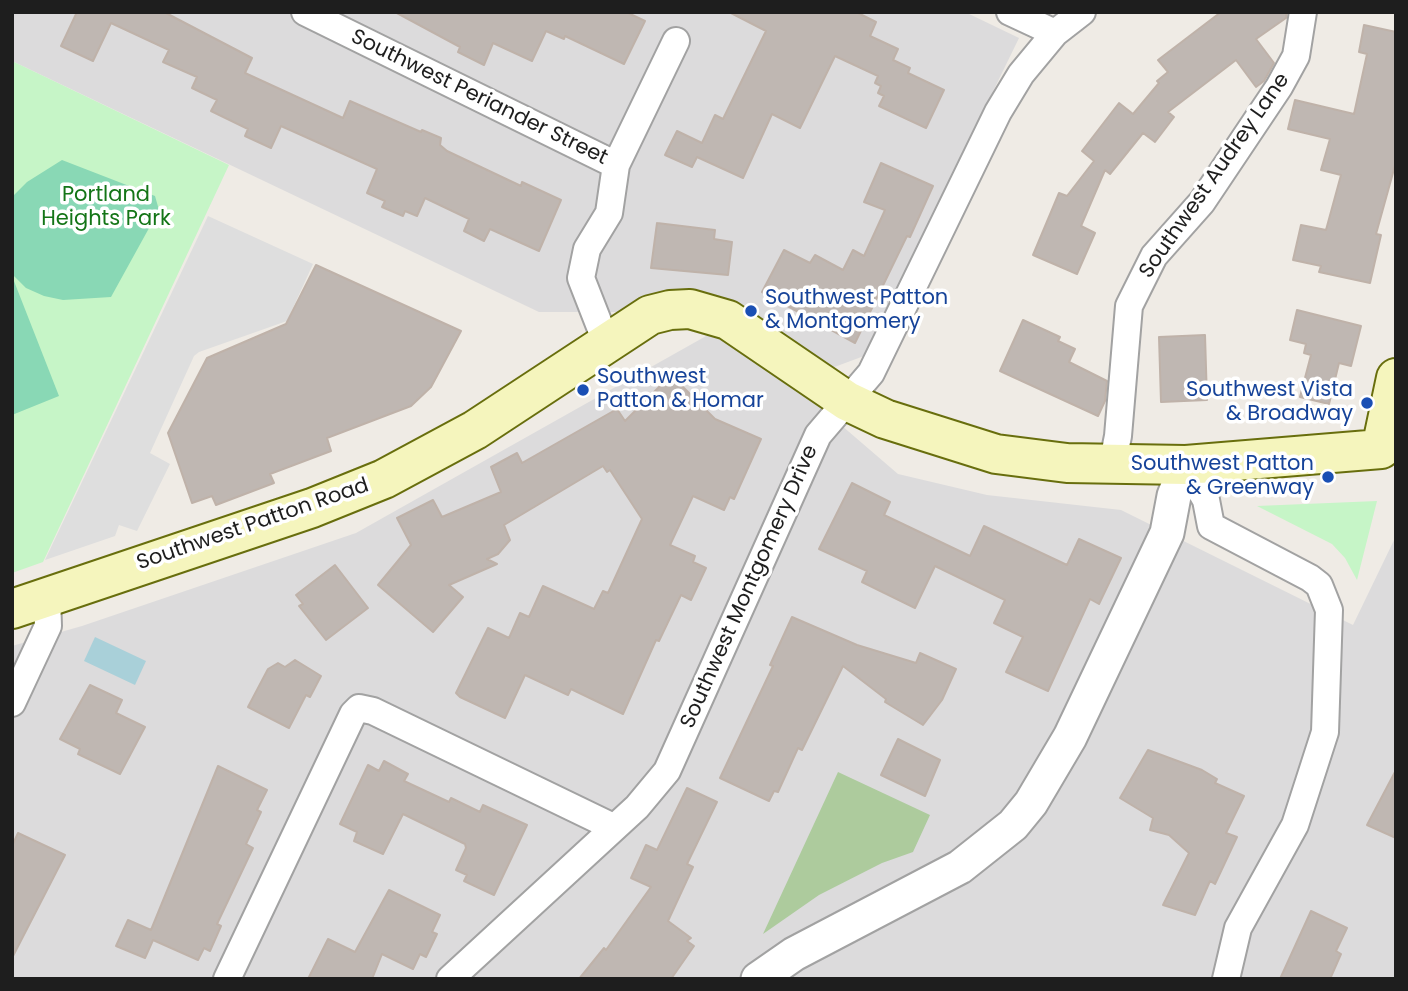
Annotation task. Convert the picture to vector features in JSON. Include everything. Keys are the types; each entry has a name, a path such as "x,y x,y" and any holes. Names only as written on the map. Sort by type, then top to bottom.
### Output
{"main road":[{"name":"Southwest Patton Road","path":"29,603 312,508 384,479 475,430 650,315 690,309 727,320 847,401 898,423 996,454 1112,466 1186,465 1389,449"},
{"path":"1389,449 1395,385"}],"street":[{"name":"Southwest Periander Street","path":"305,12 616,166"},
{"path":"1010,12 1055,33"},
{"name":"Southwest Montgomery Drive","path":"450,979 637,807 667,771 818,435 871,373 998,112 1021,74 1055,33 1082,12"},
{"name":"Southwest Audrey Lane","path":"1112,466 1118,436 1129,306 1154,256 1202,202 1279,87 1296,56 1303,12"},
{"path":"606,342 582,278 587,249 609,213 616,166 676,41"},
{"path":"758,979 794,954 960,867 1013,825 1031,803 1070,737 1167,533 1174,496 1186,465"},
{"path":"1186,465 1206,500 1211,526 1310,578 1319,585 1329,610 1325,732 1295,825 1238,928 1226,979"},
{"path":"12,702 48,626 29,603"},
{"path":"227,979 353,714 359,708 373,710 613,827"}],"shaded area":[{"path":"12,12 965,12 1019,38 864,356 829,369 675,297 617,312 539,312 12,61"},
{"path":"208,216 313,264 287,321 194,356 150,453 170,464 137,531 119,525 115,536 45,560"},
{"path":"715,331 770,364 898,474 987,495 1121,510 1353,625 1396,536 1396,979 12,979 12,646 82,626 356,533"}],"green space":[{"name":"Portland Heights Park","path":"12,61 229,165 43,562 12,573"},
{"path":"62,160 155,196 159,210 111,297 63,300 44,296 26,288 12,274 12,197 27,182"},
{"path":"12,276 59,396 12,415"},
{"path":"1377,501 1357,580 1345,558 1332,544 1257,506"},
{"path":"838,772 930,815 913,852 882,863 819,895 763,934"}],"water":[{"path":"95,637 146,661 135,685 84,661"}],"building":[{"path":"77,12 164,12 252,58 245,73 343,118 350,101 441,138 440,145 447,151 521,186 522,182 561,200 539,251 490,229 484,241 464,231 469,219 425,198 417,216 405,211 403,216 382,207 385,201 367,193 377,169 281,126 271,148 245,136 248,129 211,111 217,100 192,88 197,77 163,62 169,50 111,23 93,61 61,46"},
{"path":"395,12 626,12 645,21 624,64 565,36 564,39 546,31 532,61 493,43 484,65 458,52 460,47"},
{"path":"729,12 856,12 876,22 870,36 898,49 893,60 910,68 908,73 944,90 926,128 879,106 884,96 878,93 881,86 875,83 878,76 835,56 800,128 772,114 743,178 697,157 692,167 665,155 677,131 702,143 715,115 723,119 766,31"},
{"path":"1221,12 1287,12 1286,18 1256,39 1274,63 1264,81 1256,87 1236,60 1168,112 1174,117 1155,142 1143,133 1110,174 1105,170 1081,226 1095,233 1077,274 1033,255 1059,193 1067,196 1094,161 1082,151 1119,103 1133,114 1159,83 1157,81 1168,72 1158,60"},
{"path":"1364,25 1396,32 1396,162 1376,234 1381,235 1370,283 1319,272 1321,266 1293,260 1301,225 1326,230 1341,175 1321,170 1330,139 1288,129 1295,100 1354,114 1367,54 1359,52"},
{"path":"881,163 933,186 855,343 762,292 784,250 810,263 815,255 843,270 853,250 864,256 885,210 864,202"},
{"path":"657,223 715,230 714,239 732,242 728,275 651,268"},
{"path":"316,265 461,331 431,387 411,406 327,438 331,451 270,474 274,483 216,505 212,496 192,503 168,433 207,358 286,324"},
{"path":"1297,310 1361,326 1351,366 1339,363 1329,404 1300,397 1311,355 1304,353 1306,344 1290,340"},
{"path":"1023,320 1060,337 1058,341 1075,349 1069,362 1107,381 1105,401 1098,416 1000,371"},
{"path":"1205,335 1207,400 1161,402 1159,337"},
{"path":"671,375 715,419 761,439 734,499 730,497 724,510 693,496 670,545 695,556 693,562 706,568 691,600 681,595 659,641 656,640 623,714 571,689 568,695 525,675 505,718 460,697 456,693 488,628 509,638 520,613 529,617 543,586 594,609 603,591 608,593 642,519 610,470 607,472 603,466 504,525 510,540 498,554 487,559 497,564 449,585 463,597 433,632 378,585 411,545 397,518 433,500 442,517 501,492 491,467 517,453 522,463 617,409 625,421"},
{"path":"852,483 890,502 884,515 970,556 984,526 1067,565 1079,539 1121,558 1099,604 1090,599 1048,691 1006,672 1023,637 994,623 1005,600 935,566 915,608 862,582 867,571 819,549"},
{"path":"335,565 368,608 326,640 299,606 303,604 296,595"},
{"path":"792,617 857,645 916,663 920,653 956,669 942,700 923,725 885,702 886,699 843,666 802,750 798,748 778,792 774,791 769,801 720,778 773,666 770,665"},
{"path":"295,660 321,676 310,697 306,695 289,728 248,707 268,669 278,663 285,667"},
{"path":"90,685 122,700 116,713 145,727 120,774 78,754 80,749 60,739"},
{"path":"898,739 940,760 925,796 881,775"},
{"path":"1148,750 1202,770 1217,779 1215,783 1244,796 1226,833 1237,837 1215,884 1210,881 1195,915 1163,905 1189,853 1169,835 1150,830 1153,818 1120,798"},
{"path":"384,761 408,774 404,781 449,802 451,798 480,812 483,805 527,825 494,895 464,881 467,875 456,870 466,848 465,844 403,814 383,854 354,841 357,832 340,824 368,765 379,771"},
{"path":"218,766 267,790 257,810 261,812 246,844 253,848 217,924 221,926 210,951 204,948 198,960 153,940 145,958 116,946 128,920 151,930"},
{"path":"1396,770 1396,838 1367,825"},
{"path":"687,788 717,802 687,864 693,867 668,921 691,938 687,941 694,946 671,979 579,979 604,948 606,950 651,887 631,878 646,845 657,850"},
{"path":"18,833 65,855 12,958 12,846"},
{"path":"389,890 440,915 432,932 437,934 426,957 420,954 413,969 382,954 372,979 308,979 328,939 355,952"},
{"path":"1311,911 1347,928 1336,951 1341,954 1330,979 1280,979"}],"place":[{"name":"Southwest Patton & Montgomery","path":"751,311"},
{"name":"Southwest Patton & Homar","path":"583,390"},
{"name":"Southwest Vista & Broadway","path":"1367,403"},
{"name":"Southwest Patton & Greenway","path":"1328,477"}]}
